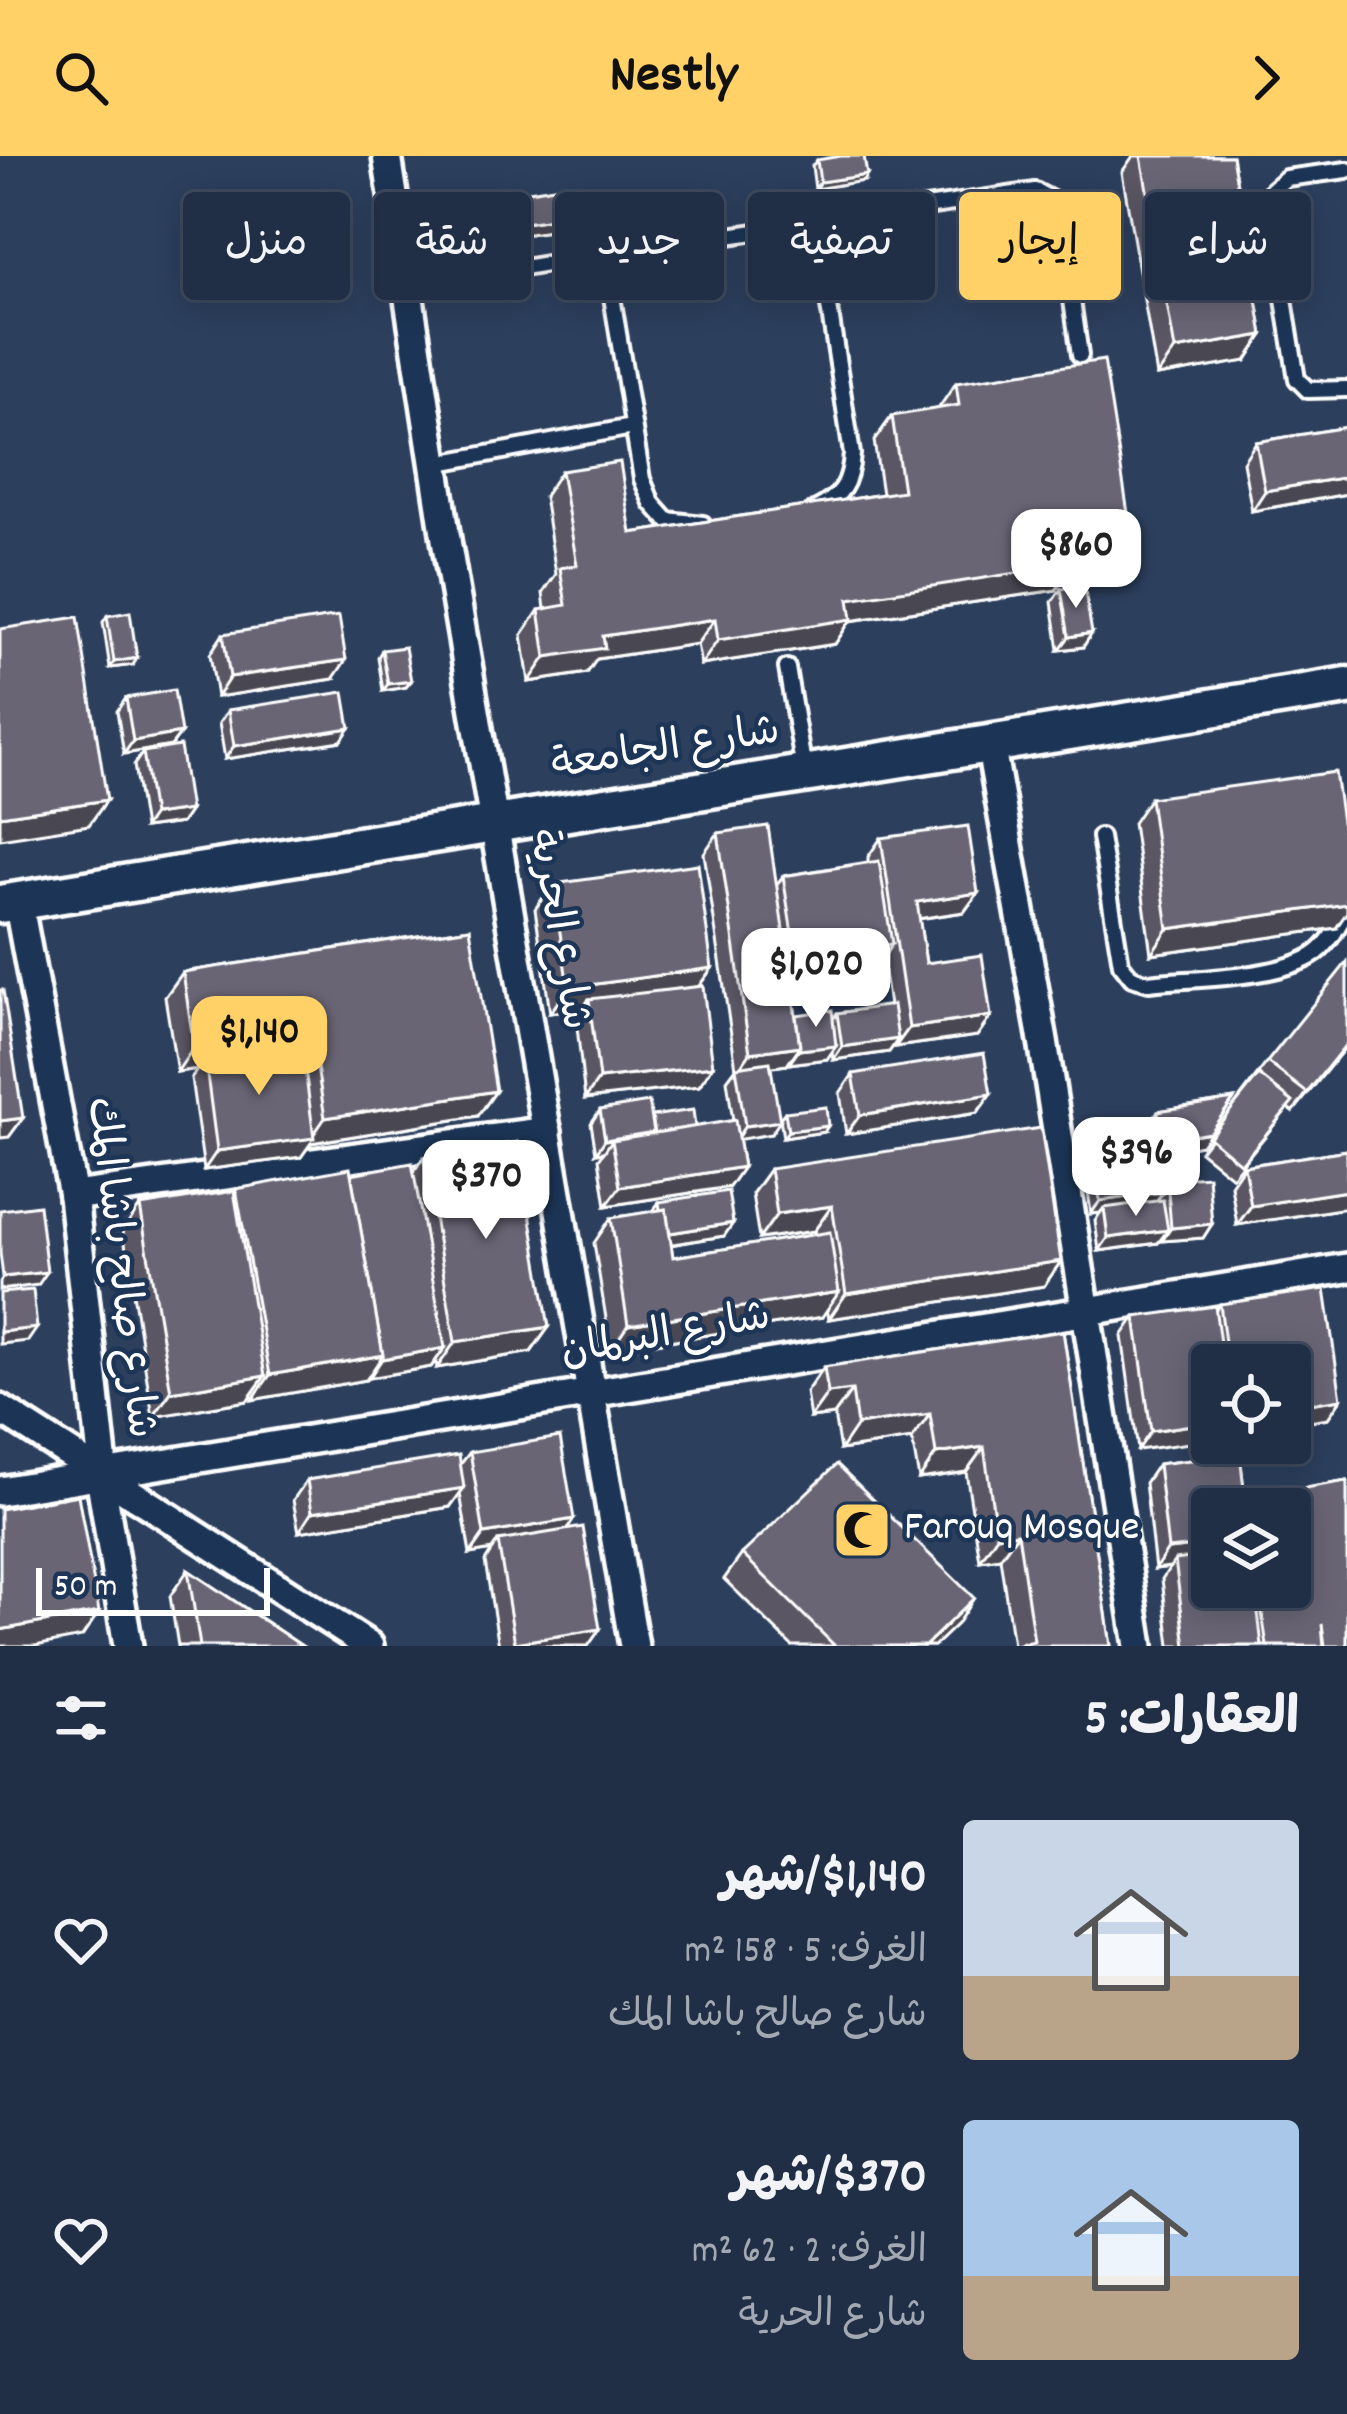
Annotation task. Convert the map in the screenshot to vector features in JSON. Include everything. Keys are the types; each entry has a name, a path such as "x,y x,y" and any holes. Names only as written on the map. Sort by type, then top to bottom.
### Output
{"main road":[{"name":"شارع الجامعة","path":"9,903 1347,686"}],"street":[{"name":"شارع الحرية","path":"386,156 392,192"},
{"name":"شارع الحرية","path":"409,300 634,1646"},
{"path":"990,743 1043,1041 1138,1646"},
{"name":"شارع صالح باشا المك","path":"9,903 73,1196 102,1457 100,1475 128,1646"},
{"path":"73,1196 548,1131"},
{"name":"شارع البرلمان","path":"0,1491 1347,1268"},
{"path":"0,1409 369,1646"}],"lane":[{"path":"1347,170 1286,178 1272,190 1269,208 1297,379 1309,390 1347,389"},
{"path":"935,206 1035,191 1052,200 1061,225 1080,355"},
{"path":"612,300 642,479 652,503 668,520 696,525 719,522"},
{"path":"790,514 814,511 836,500 850,481 852,454 829,300"},
{"path":"434,464 632,427"},
{"path":"788,668 805,774"},
{"path":"1100,837 1121,964 1132,977 1149,983 1269,970 1312,956 1330,940 1347,910"}],"building":[{"path":"864,156 867,175 820,182 817,160"},
{"path":"1141,156 1232,156 1238,192 1147,192"},
{"path":"554,187 555,219 531,222 531,192 522,192"},
{"path":"1166,300 1257,300 1263,335 1175,350"},
{"path":"1104,360 1132,539 1071,548 1074,564 849,599 852,619 718,640 715,619 603,636 605,648 546,657 539,610 566,605 560,568 577,565 561,471 620,462 631,533 903,491 892,416 959,405 956,383"},
{"path":"1347,427 1347,477 1265,491 1256,442"},
{"path":"1084,585 1092,633 1069,637 1061,589"},
{"path":"130,612 137,658 114,662 107,616"},
{"path":"339,616 346,660 230,677 223,634"},
{"path":"78,617 107,800 0,816 0,629"},
{"path":"405,647 411,681 388,684 382,650"},
{"path":"174,690 181,733 133,741 126,698"},
{"path":"344,692 350,728 234,746 228,710"},
{"path":"180,746 190,810 153,815 143,752"},
{"path":"1335,772 1347,858 1347,904 1168,929 1150,798"},
{"path":"768,826 800,1046 750,1053 718,833"},
{"path":"968,826 978,893 917,902 926,963 982,955 991,1016 909,1028 881,838"},
{"path":"879,861 892,944 796,959 783,876"},
{"path":"698,864 712,968 568,988 553,884"},
{"path":"470,928 496,1091 325,1118 311,1029 194,1047 183,972"},
{"path":"1347,962 1347,1043 1307,1093 1267,1062"},
{"path":"703,986 713,1066 599,1079 589,999"},
{"path":"0,990 23,1118 0,1121"},
{"path":"893,1005 898,1039 842,1047 837,1013"},
{"path":"832,1010 836,1046 799,1050 796,1015"},
{"path":"302,1046 314,1138 217,1151 205,1059"},
{"path":"984,1053 991,1094 860,1115 853,1074"},
{"path":"770,1062 780,1121 745,1126 736,1067"},
{"path":"1259,1075 1293,1102 1241,1164 1209,1137"},
{"path":"1234,1099 1210,1132 1162,1140 1158,1111"},
{"path":"649,1102 654,1132 605,1140 600,1110"},
{"path":"826,1107 828,1126 788,1131 785,1112"},
{"path":"693,1110 695,1127 655,1133 652,1116"},
{"path":"735,1120 743,1167 620,1187 612,1140"},
{"path":"1041,1128 1061,1261 846,1294 832,1206 777,1214 770,1169"},
{"path":"518,1142 549,1327 455,1342 424,1157"},
{"path":"1347,1150 1347,1191 1251,1206 1244,1166"},
{"path":"1157,1153 1163,1192 1100,1201 1095,1162"},
{"path":"412,1163 445,1348 382,1359 351,1174"},
{"path":"350,1168 383,1355 270,1375 236,1189"},
{"path":"1208,1176 1212,1224 1171,1228 1167,1179"},
{"path":"234,1191 265,1376 171,1392 140,1206"},
{"path":"728,1191 733,1223 670,1233 666,1209 660,1210 659,1202"},
{"path":"1163,1200 1168,1230 1108,1238 1104,1208"},
{"path":"39,1205 47,1272 3,1277 0,1210"},
{"path":"666,1209 673,1257 830,1232 839,1292 628,1325 611,1218"},
{"path":"1325,1289 1341,1399 1311,1404 1311,1344 1225,1344 1220,1304"},
{"path":"33,1290 37,1328 0,1332 0,1293"},
{"path":"1215,1306 1220,1344 1191,1344 1191,1425 1151,1431 1135,1317"},
{"path":"1063,1331 1111,1646 1010,1646 1034,1641 1018,1533 997,1536 984,1447 936,1454 930,1414 857,1425 852,1390 828,1393 824,1367"},
{"path":"560,1437 574,1519 484,1534 470,1452"},
{"path":"459,1455 464,1488 312,1512 307,1480"},
{"path":"1191,1460 1191,1464 1241,1464 1244,1488 1191,1488 1191,1546 1168,1549 1158,1464"},
{"path":"837,1464 974,1598 925,1646 835,1646 742,1554"},
{"path":"1347,1481 1347,1646 1325,1646 1322,1624 1324,1646 1267,1646 1261,1608 1311,1608 1311,1488 1305,1488"},
{"path":"78,1495 99,1612 0,1630 0,1509"},
{"path":"583,1527 600,1629 515,1643 498,1541"},
{"path":"1191,1558 1191,1608 1257,1608 1262,1646 1186,1646 1175,1560"},
{"path":"188,1570 302,1646 200,1646"}],"place":[{"name":"Farouq Mosque","path":"862,1530"}]}
